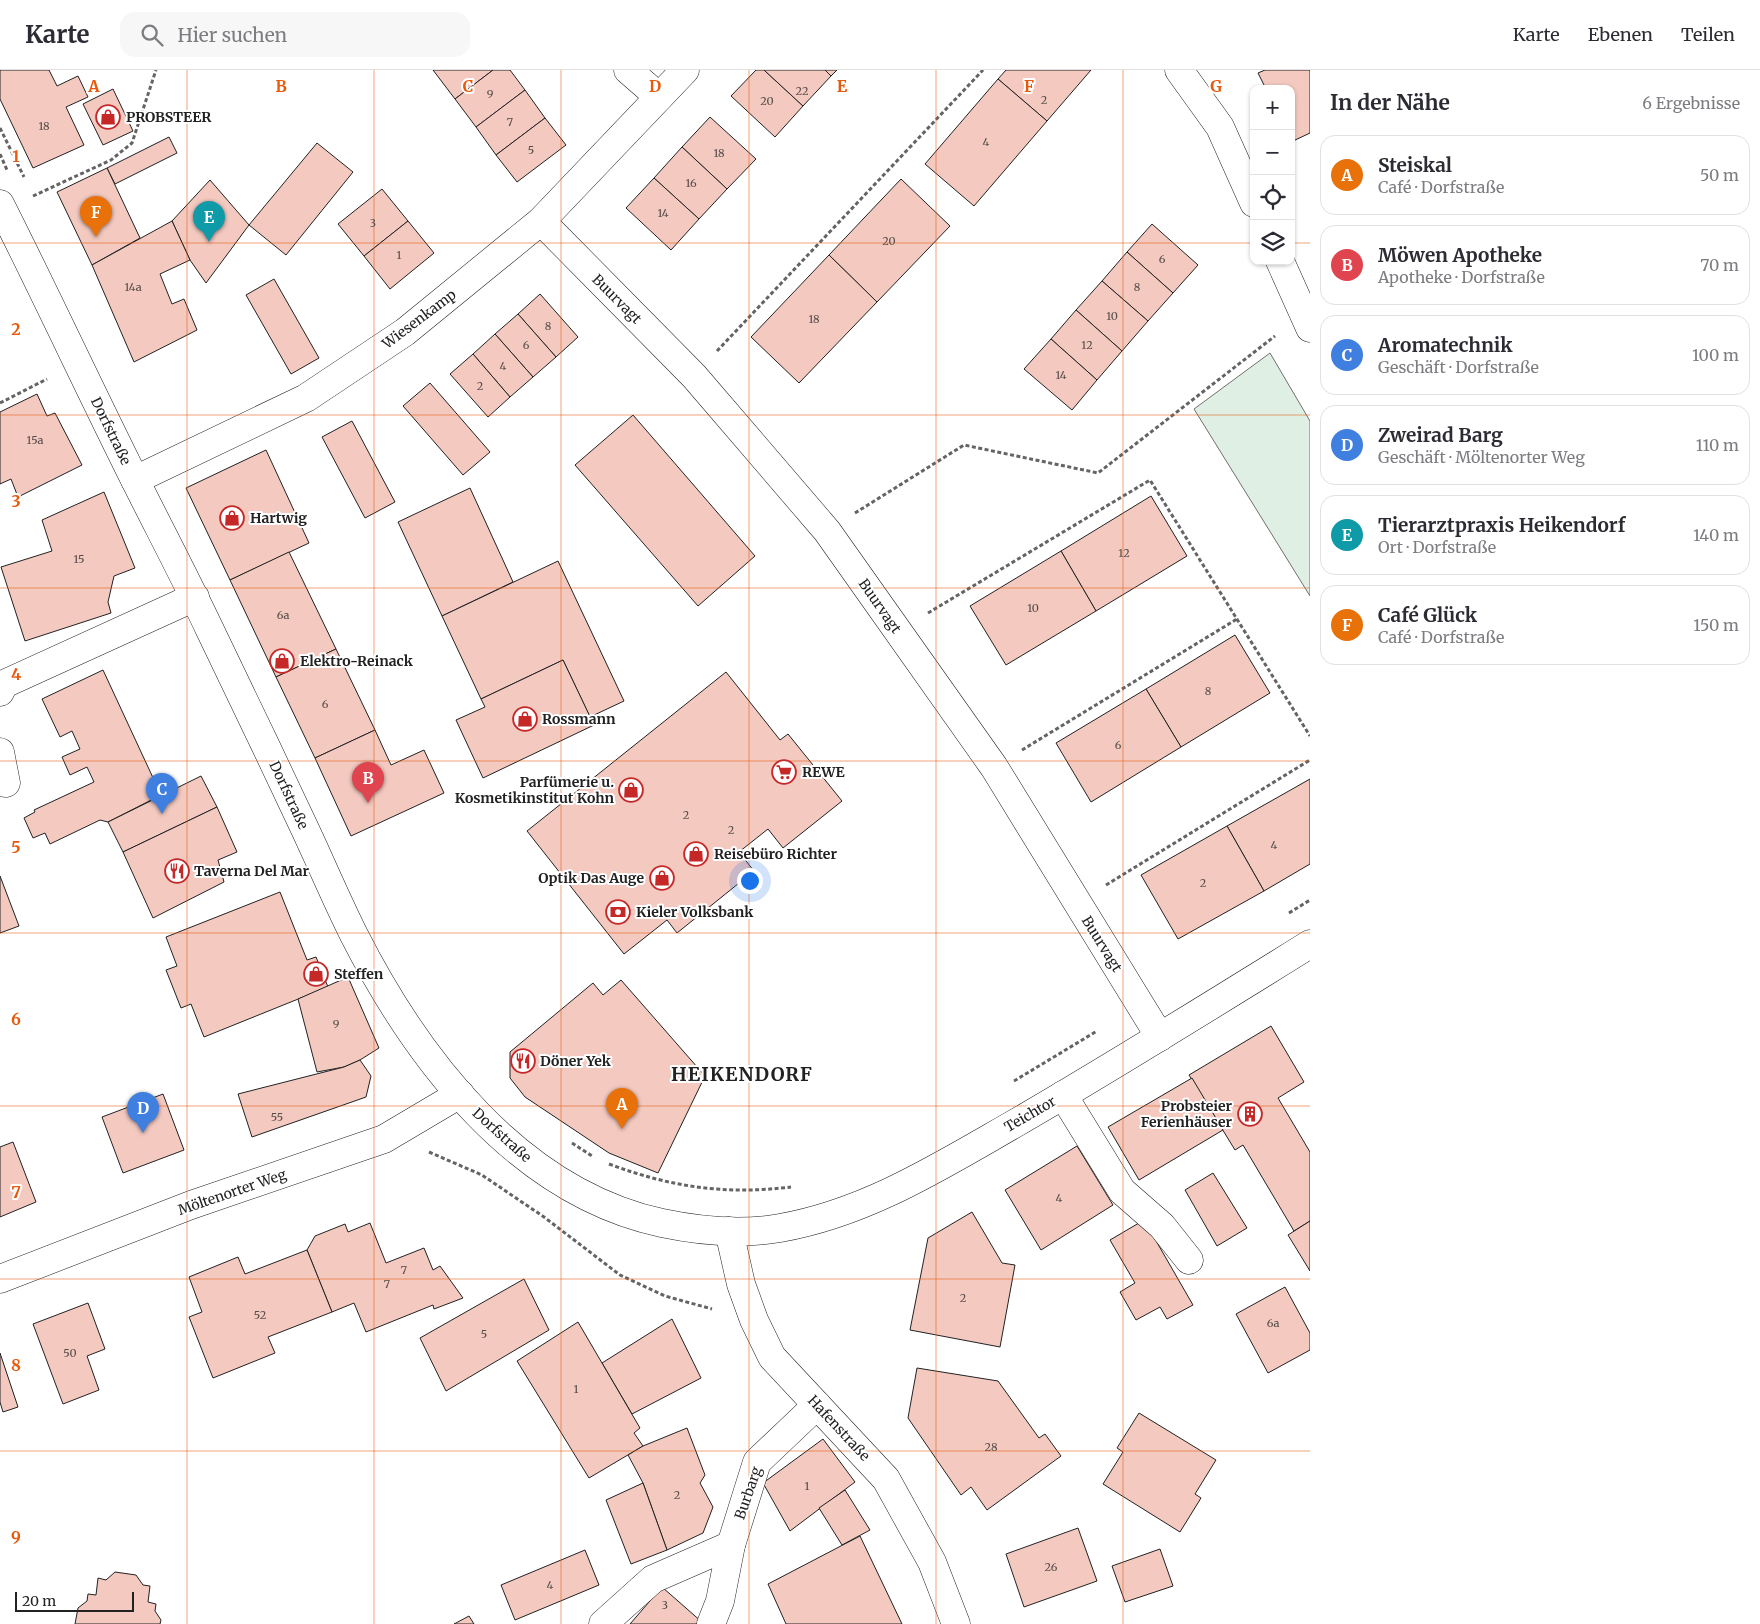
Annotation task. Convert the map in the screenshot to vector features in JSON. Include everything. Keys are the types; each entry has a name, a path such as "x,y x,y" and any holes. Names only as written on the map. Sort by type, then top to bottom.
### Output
{"street":[{"path":"628,70 659,97"},
{"name":"Wiesenkamp","path":"135,480 306,398 405,332 541,221 685,70"},
{"path":"1179,70 1220,127 1250,194"},
{"name":"Dorfstraße","path":"0,204 135,480 195,597 355,936 401,1016 460,1094 483,1120 551,1176 580,1193 630,1215 656,1222 729,1232"},
{"name":"Buurvagt","path":"541,221 694,376 827,531 994,767 1160,1037"},
{"path":"1282,265 1307,322"},
{"path":"0,692 4,684 195,597"},
{"path":"0,752 6,783"},
{"name":"Teichtor","path":"729,1232 780,1228 850,1209 912,1182 1160,1037 1310,944"},
{"name":"Möltenorter Weg","path":"0,1279 191,1205 384,1139 460,1094"},
{"path":"1063,1095 1122,1191 1162,1226 1189,1260"},
{"name":"Hafenstraße","path":"729,1232 740,1284 754,1320 772,1357 886,1479 932,1562 956,1624"},
{"name":"Burbarg","path":"711,1624 720,1601 731,1545 757,1462 817,1405"},
{"path":"603,1624 654,1579 731,1545"}],"path":[{"path":"33,196 111,160 132,143 156,70"},
{"path":"694,376 983,70"},
{"path":"0,128 25,179"},
{"path":"29,188 37,205"},
{"path":"827,531 964,445 1098,473 1307,322"},
{"path":"0,402 78,363"},
{"path":"897,632 1150,480 1310,736"},
{"path":"994,767 1237,619"},
{"path":"1077,903 1310,760"},
{"path":"1286,915 1310,900"},
{"path":"1012,1081 1140,1006"},
{"path":"399,1130 408,1143 482,1176 544,1217 620,1275 665,1296 754,1320"},
{"path":"566,1139 594,1157"},
{"path":"601,1160 641,1176 692,1188 758,1191 799,1186"}],"green space":[{"path":"1270,353 1310,421 1310,596 1194,409"}],"building":[{"path":"0,70 49,70 57,86 78,76 88,97 66,107 84,145 33,168 0,99"},
{"path":"433,70 493,70 455,99"},
{"path":"493,70 510,70 525,90 476,127 455,99"},
{"path":"756,70 764,70 803,106 775,137 731,96"},
{"path":"764,70 825,70 831,76 803,106"},
{"path":"825,70 837,70 831,76"},
{"path":"1006,70 1091,70 1047,121 998,79"},
{"path":"1265,70 1310,70 1310,133 1295,140 1295,85 1264,85 1258,73"},
{"path":"998,79 1047,121 974,206 925,164"},
{"name":"PROBSTEER","path":"113,89 133,131 103,145 83,104"},
{"path":"525,90 545,118 496,155 476,127"},
{"path":"710,117 756,159 727,189 682,147"},
{"path":"545,118 566,145 517,182 496,155"},
{"path":"169,137 177,153 115,184 107,168"},
{"path":"317,143 353,172 286,255 249,225"},
{"path":"682,147 727,189 699,219 654,178"},
{"path":"107,168 140,238 92,265 57,192"},
{"path":"654,178 699,219 671,250 626,208"},
{"path":"901,179 950,226 877,302 829,255"},
{"path":"210,180 249,225 206,283 190,260 172,221"},
{"path":"382,189 408,221 364,256 338,224"},
{"path":"172,221 190,260 160,274 172,304 184,299 197,330 134,362 92,265"},
{"path":"408,221 434,253 390,289 364,256"},
{"path":"1152,224 1198,265 1173,293 1127,252"},
{"path":"1127,252 1173,293 1148,321 1102,281"},
{"path":"829,255 877,302 799,383 751,337"},
{"path":"274,279 319,358 291,374 246,295"},
{"path":"1102,281 1148,321 1122,351 1076,310"},
{"path":"540,294 578,337 556,357 518,314"},
{"path":"1076,310 1122,351 1097,380 1051,339"},
{"path":"518,314 556,357 533,377 495,334"},
{"path":"495,334 533,377 510,397 473,354"},
{"path":"1051,339 1097,380 1072,410 1024,369"},
{"path":"473,354 510,397 488,417 450,374"},
{"path":"430,383 490,452 463,475 403,406"},
{"path":"37,394 47,416 55,413 82,465 18,497 11,479 0,484 0,412"},
{"path":"633,415 755,556 698,606 575,465"},
{"path":"352,421 395,502 365,518 322,437"},
{"path":"266,450 309,543 230,580 186,488"},
{"path":"470,488 513,582 442,616 398,522"},
{"path":"104,492 135,568 114,576 108,602 111,613 25,641 1,567 52,551 42,520"},
{"path":"1151,496 1187,556 1096,611 1061,551"},
{"path":"1061,551 1096,611 1006,665 970,606"},
{"path":"289,552 336,649 276,677 230,580"},
{"path":"558,561 624,701 590,717 563,660 481,699 442,616"},
{"path":"1235,635 1270,693 1181,747 1146,689"},
{"path":"336,649 375,730 315,758 276,677"},
{"name":"Rossmann","path":"563,660 594,725 483,778 456,720 485,707 481,699"},
{"path":"103,670 161,795 108,822 100,820 50,844 45,833 33,838 24,818 35,812 34,810 94,782 87,767 70,775 62,757 80,749 72,731 60,737 42,699"},
{"path":"726,672 780,740 788,734 842,801 783,848 768,829 739,852 754,871 677,933 667,920 624,954 527,831"},
{"path":"1146,689 1181,747 1091,802 1056,743"},
{"path":"375,730 391,765 424,750 444,793 351,836 315,758"},
{"path":"201,776 217,807 123,852 108,822"},
{"path":"1310,779 1310,864 1264,891 1227,826"},
{"name":"Taverna Del Mar","path":"217,807 237,852 218,860 224,882 153,918 123,852"},
{"path":"1227,826 1264,891 1178,939 1141,875"},
{"path":"0,876 19,926 0,933"},
{"path":"280,892 307,960 316,957 328,987 204,1037 191,1004 181,1008 166,970 177,966 166,937"},
{"path":"348,977 379,1048 344,1067 317,1072 298,999"},
{"path":"621,980 705,1076 658,1173 609,1153 525,1097 510,1078 510,1052 593,983 603,995"},
{"name":"Probsteier Ferienhäuser","path":"1271,1026 1304,1082 1278,1098 1310,1152 1310,1221 1294,1231 1243,1145 1235,1150 1189,1075"},
{"path":"360,1060 371,1076 366,1097 252,1137 238,1094 344,1067"},
{"path":"1192,1078 1223,1130 1139,1180 1108,1127"},
{"path":"163,1094 184,1150 123,1173 102,1117"},
{"path":"13,1142 36,1202 0,1217 0,1147"},
{"path":"1077,1146 1113,1205 1041,1250 1005,1190"},
{"path":"1213,1173 1247,1228 1217,1246 1185,1190"},
{"path":"972,1212 1002,1263 1015,1265 1000,1347 910,1330 928,1238"},
{"path":"1144,1220 1193,1305 1167,1319 1160,1307 1136,1320 1120,1292 1135,1283 1110,1240"},
{"path":"1310,1221 1310,1271 1288,1235"},
{"path":"370,1223 386,1263 424,1248 433,1270 440,1266 463,1298 434,1309 433,1305 366,1332 354,1303 332,1312 307,1250 315,1236 345,1224 348,1232"},
{"path":"307,1250 332,1312 268,1337 275,1353 213,1378 189,1317 202,1312 189,1277 238,1257 245,1274"},
{"path":"524,1279 549,1330 446,1391 420,1338"},
{"path":"1285,1287 1310,1333 1310,1350 1268,1373 1236,1314"},
{"path":"88,1303 105,1349 87,1356 99,1390 63,1404 33,1324"},
{"path":"672,1319 701,1378 632,1414 602,1363"},
{"path":"578,1322 640,1428 634,1433 643,1446 589,1478 517,1361"},
{"path":"0,1353 18,1407 3,1412 0,1402"},
{"path":"917,1368 998,1381 1039,1438 1045,1434 1061,1456 987,1510 971,1487 961,1495 908,1418"},
{"path":"1139,1413 1216,1460 1195,1494 1201,1498 1180,1532 1103,1484 1123,1452 1117,1448"},
{"path":"687,1428 705,1475 700,1483 713,1507 703,1533 667,1550 643,1483 628,1455 643,1446"},
{"path":"823,1439 855,1482 790,1531 763,1483"},
{"path":"643,1483 667,1550 631,1564 606,1500"},
{"path":"845,1490 870,1530 842,1545 819,1508"},
{"path":"1078,1528 1097,1581 1024,1607 1006,1554"},
{"path":"860,1536 902,1624 786,1624 768,1584"},
{"path":"1160,1549 1173,1586 1125,1602 1112,1566"},
{"path":"585,1550 599,1585 515,1620 501,1585"},
{"path":"115,1572 136,1575 143,1585 150,1586 148,1602 156,1604 155,1611 161,1620 160,1624 75,1624 78,1608 87,1601 88,1594 96,1595 98,1578 106,1580"},
{"path":"662,1587 703,1623 630,1624"},
{"path":"469,1616 474,1624 454,1624"}],"place":[{"name":"PROBSTEER","path":"108,117"},
{"name":"Café Glück","path":"96,237"},
{"name":"Tierarztpraxis Heikendorf","path":"209,242"},
{"name":"Hartwig","path":"232,518"},
{"name":"Elektro-Reinack","path":"282,661"},
{"name":"Rossmann","path":"525,719"},
{"name":"REWE","path":"784,772"},
{"name":"Parfümerie u. Kosmetikinstitut Kohn","path":"631,790"},
{"name":"Möwen Apotheke","path":"368,803"},
{"name":"Aromatechnik","path":"162,814"},
{"name":"Reisebüro Richter","path":"696,854"},
{"name":"Taverna Del Mar","path":"177,871"},
{"name":"Optik Das Auge","path":"662,878"},
{"name":"Kieler Volksbank","path":"618,912"},
{"name":"Steffen","path":"316,974"},
{"name":"Döner Yek","path":"523,1061"},
{"name":"Probsteier Ferienhäuser","path":"1250,1114"},
{"name":"Steiskal","path":"622,1129"},
{"name":"Zweirad Barg","path":"143,1133"}],"district":[{"name":"HEIKENDORF","path":"742,1074"}]}
